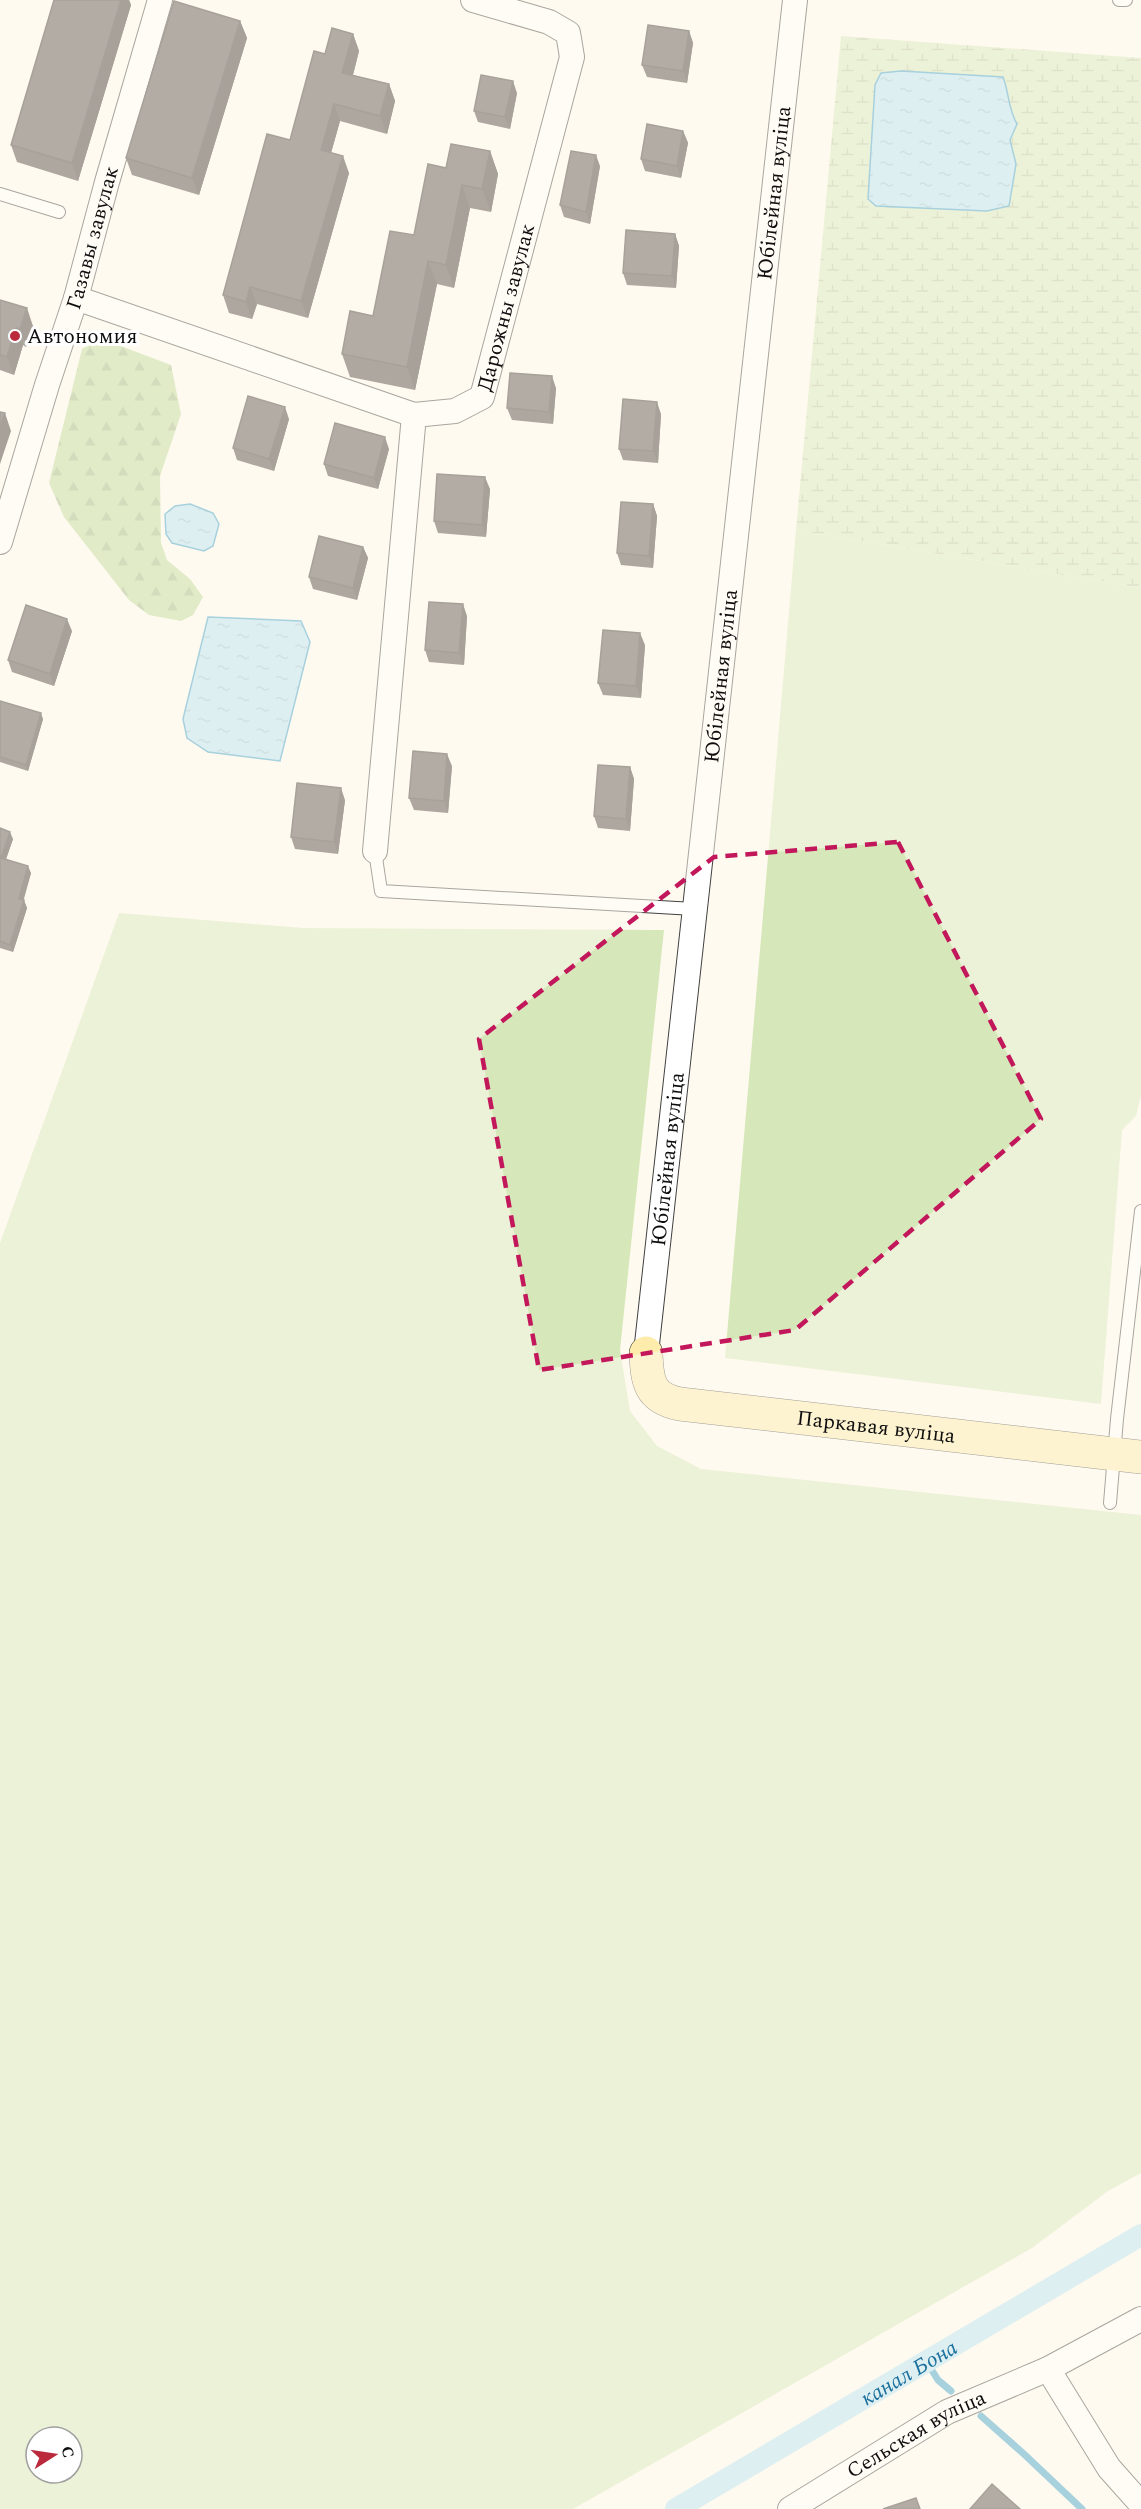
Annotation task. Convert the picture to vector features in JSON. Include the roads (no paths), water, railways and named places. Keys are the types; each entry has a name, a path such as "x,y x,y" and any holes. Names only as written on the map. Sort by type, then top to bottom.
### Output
{"street":[{"name":"Газавы завулак","path":"0,542 47,385 76,298 160,0"},
{"name":"Дарожны завулак","path":"414,415 455,411 482,397 572,57 568,33 549,22 473,0"},
{"name":"Юбілейная вуліца","path":"646,1353 795,0"},
{"path":"76,298 414,415 375,851"},
{"name":"Паркавая вуліца","path":"646,1353 647,1372 651,1386 659,1396 670,1402 1127,1455"},
{"name":"Сельская вуліца","path":"790,2509 947,2412 1048,2369 1141,2319"},
{"path":"1048,2369 1109,2468 1141,2504"}],"lane":[{"path":"1119,0 1126,0"},
{"path":"0,194 58,212"},
{"path":"375,851 381,891 694,909"},
{"path":"1110,1503 1127,1455 1141,1211"}],"water":[{"path":"901,71 1003,77 1017,124 1010,140 1016,164 1009,206 987,211 876,206 868,199 875,85 881,73"},
{"path":"190,504 213,513 219,524 213,546 204,551 172,543 166,534 165,514 175,506"},
{"path":"208,617 301,621 310,642 280,761 208,752 187,738 183,719"}],"waterway":[{"name":"канал Бона","path":"676,2509 1141,2235"},
{"path":"926,2361 938,2380 951,2391"},
{"path":"981,2416 1082,2509"}],"place":[{"name":"Автономия","path":"15,336"}]}
